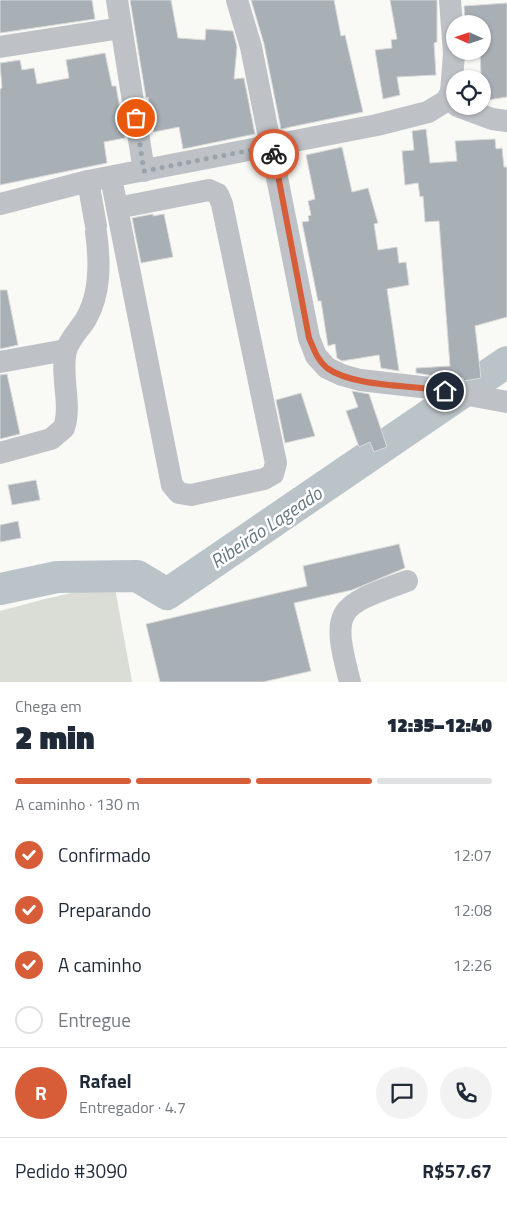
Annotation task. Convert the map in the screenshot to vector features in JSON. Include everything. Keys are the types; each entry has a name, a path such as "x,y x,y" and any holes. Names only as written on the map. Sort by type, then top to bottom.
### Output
{"street":[{"path":"117,0 144,171"},
{"path":"237,0 251,47 309,338 316,356 327,368 360,380 430,388 507,402"},
{"path":"450,0 453,70"},
{"path":"0,46 121,28"},
{"path":"0,204 88,181 272,146 415,116 446,106"},
{"path":"482,115 492,119 507,121"},
{"path":"111,177 117,208 172,485 179,493 191,495 264,480 273,474 276,463 222,204 218,194 209,190 117,208"},
{"path":"0,453 51,438 64,428 66,422 66,350 86,318 95,297 99,271 96,229 88,181"},
{"path":"0,362 66,350"},
{"path":"350,682 341,648 340,629 343,615 349,605 363,597 407,581"}],"shaded area":[{"path":"115,588 132,682 0,682 0,611 71,593"}],"building":[{"path":"0,0 92,0 95,19 0,33"},
{"path":"130,0 171,0 178,38 205,40 206,29 233,31 237,47 234,79 244,78 255,134 183,149 179,127 154,132 148,97 146,98"},
{"path":"251,0 334,0 341,36 345,35 363,112 281,129 264,44"},
{"path":"390,0 437,0 437,42 434,43 436,75 397,77 400,95 383,99 375,50 392,48 391,40 397,39"},
{"path":"507,3 507,97 491,100 491,70 481,70 480,60 491,60 491,15 464,15 464,6"},
{"path":"105,53 112,86 116,86 125,138 104,142 107,163 0,185 0,89 2,88 0,63 20,60 22,70 34,68 37,84 69,78 66,60"},
{"path":"426,129 430,163 457,161 455,141 495,139 496,149 502,148 504,167 507,167 507,317 475,326 481,378 464,381 463,378 454,379 416,373 416,368 450,366 439,221 425,222 423,196 420,197 418,183 405,185 402,151 414,150 412,131"},
{"path":"342,147 352,192 368,188 378,223 374,224 378,250 397,247 399,263 406,262 409,285 387,289 399,371 381,368 379,355 342,361 337,358 335,344 328,346 321,301 318,301 302,222 309,221 308,216 311,215 308,201 315,199 306,155"},
{"path":"153,214 153,216 164,214 173,257 141,263 132,218"},
{"path":"0,290 7,290 18,345 0,349"},
{"path":"7,374 20,434 0,439 0,375"},
{"path":"352,391 369,394 387,447 374,452 370,442 359,447 346,411 358,407"},
{"path":"301,393 315,436 285,443 276,400"},
{"path":"36,480 40,500 12,505 8,485"},
{"path":"18,521 21,538 0,542 0,525"},
{"path":"399,544 405,568 352,590 294,603 311,671 263,682 160,682 146,624 307,586 303,566"}],"waterway":[{"name":"Ribeirão Lageado","path":"0,589 57,577 137,576 167,594 507,362"}],"way so far":[{"path":"136,118 144,171 272,146 274,154"}],"route":[{"path":"274,154 309,338 316,356 327,368 360,380 445,391"}]}
